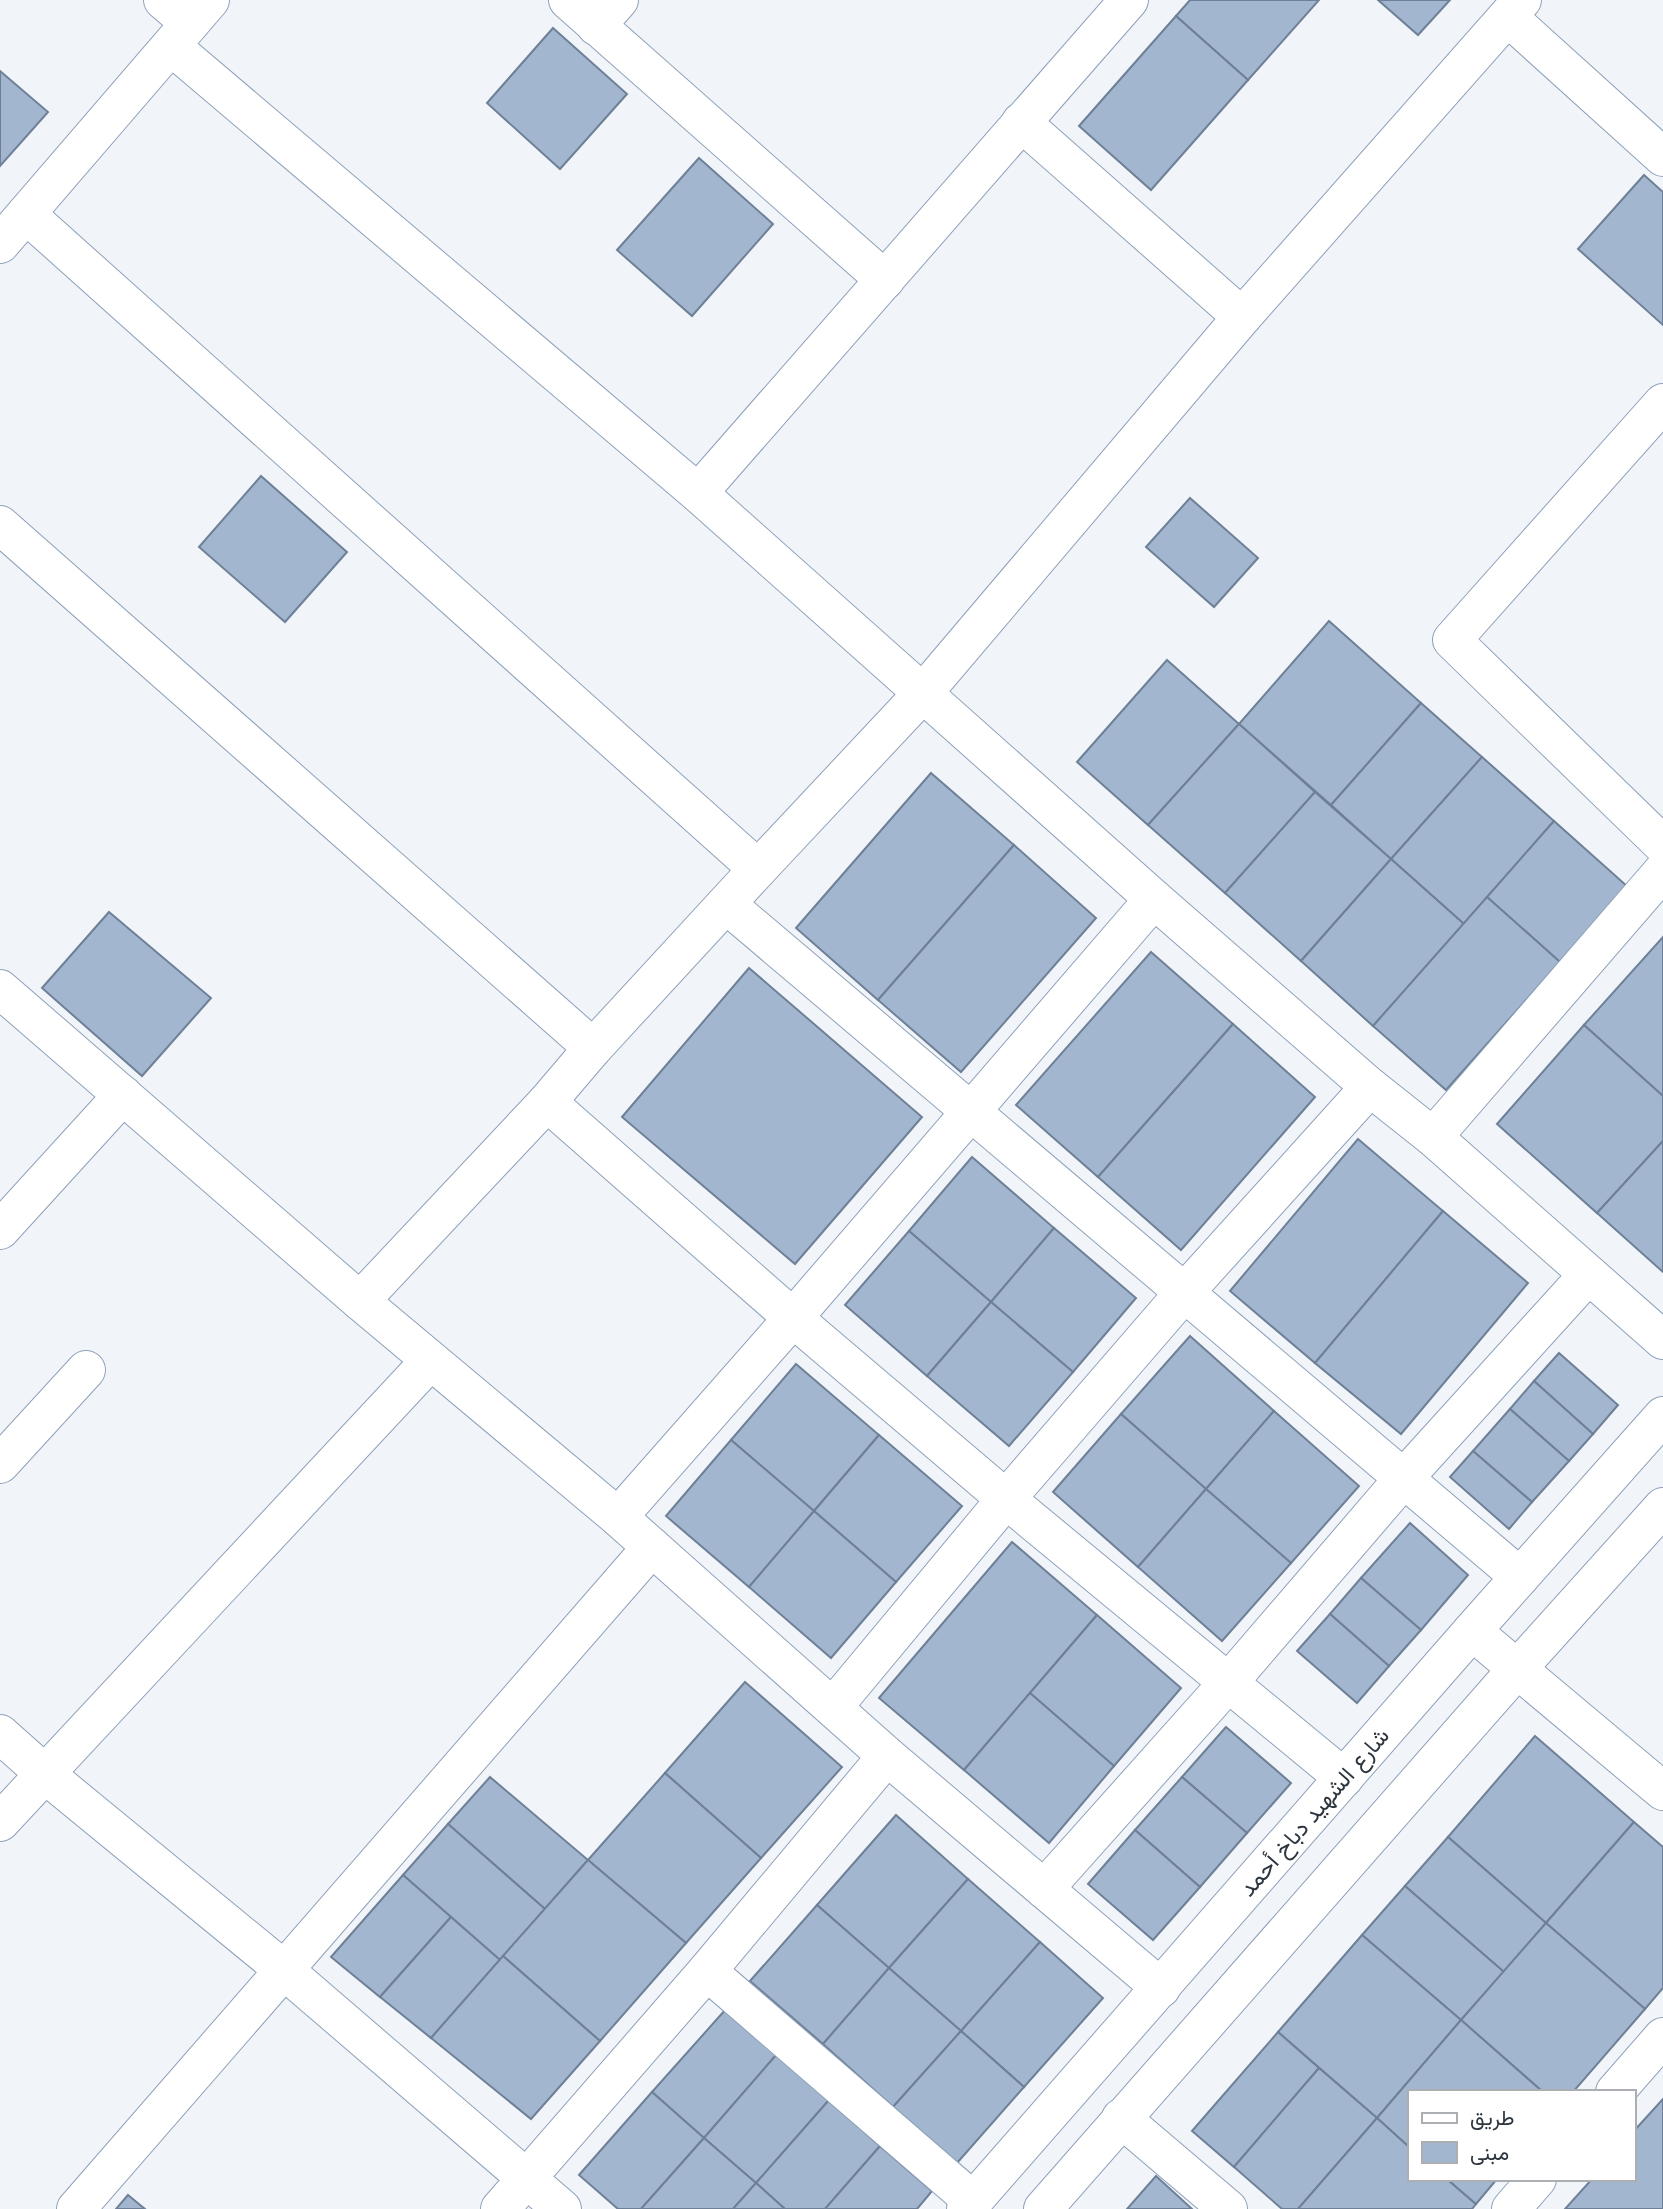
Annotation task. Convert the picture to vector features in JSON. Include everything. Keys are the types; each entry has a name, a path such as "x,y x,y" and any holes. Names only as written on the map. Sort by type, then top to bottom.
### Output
{"street":[{"path":"568,0 608,13 885,280"},
{"path":"698,493 1129,0"},
{"path":"360,1301 923,693 1242,317 1515,8 1663,157"},
{"path":"0,244 184,17 698,493 1154,899 1370,1087 1433,1137 1663,1340"},
{"path":"1021,122 1242,317"},
{"path":"26,214 758,869"},
{"path":"1663,403 1452,640 1663,845"},
{"path":"0,525 593,1048"},
{"path":"1433,1137 1663,871"},
{"path":"618,1517 1154,899"},
{"path":"726,904 1520,1577"},
{"path":"0,989 430,1361 618,1517 887,1756 1161,1988"},
{"path":"833,1707 1006,1499 1184,1293 1370,1087"},
{"path":"0,1230 123,1095"},
{"path":"547,1102 793,1318 1006,1499 1344,1778"},
{"path":"1044,1889 1228,1683 1404,1478 1588,1275"},
{"path":"0,1822 430,1361"},
{"path":"0,1464 86,1370"},
{"name":"شارع الشهيد دباخ أحمد","path":"970,2205 1663,1416"},
{"path":"1043,2209 1518,1668 1663,1507"},
{"path":"76,2209 652,1547"},
{"path":"1472,1631 1663,1791"},
{"path":"0,1734 284,1970 562,2209"},
{"path":"500,2209 887,1756"},
{"path":"706,1971 970,2205"},
{"path":"1617,2090 1659,2049"},
{"path":"1121,2118 1228,2209"},
{"path":"1511,2209 1535,2181"}],"building":[{"path":"1190,0 1319,0 1248,80 1176,16"},
{"path":"1378,0 1450,0 1418,35"},
{"path":"1176,16 1248,80 1151,190 1079,126"},
{"path":"553,28 627,94 560,169 487,103"},
{"path":"0,71 48,112 0,166"},
{"path":"699,158 773,224 692,316 617,250"},
{"path":"1644,175 1663,192 1663,325 1578,249"},
{"path":"261,476 347,552 285,622 199,547"},
{"path":"1190,498 1258,558 1214,607 1146,547"},
{"path":"1329,621 1421,703 1331,805 1239,724"},
{"path":"1167,660 1239,724 1148,825 1077,762"},
{"path":"1421,703 1482,757 1391,859 1331,805"},
{"path":"1239,724 1315,792 1225,893 1148,825"},
{"path":"1482,757 1554,821 1464,924 1391,859"},
{"path":"931,773 1014,845 878,1000 796,928"},
{"path":"1315,792 1391,859 1301,961 1225,893"},
{"path":"1554,821 1628,887 1560,962 1487,897"},
{"path":"1014,845 1096,918 961,1072 878,1000"},
{"path":"1391,859 1464,924 1373,1026 1301,961"},
{"path":"1487,897 1560,962 1446,1090 1373,1026"},
{"path":"109,912 211,998 142,1076 42,988"},
{"path":"1663,937 1663,1096 1584,1025"},
{"path":"1151,952 1233,1024 1098,1177 1016,1105"},
{"path":"749,968 922,1117 795,1264 622,1117"},
{"path":"1233,1024 1315,1097 1181,1250 1098,1177"},
{"path":"1584,1025 1663,1096 1663,1141 1597,1213 1497,1124"},
{"path":"1358,1139 1443,1211 1315,1363 1230,1291"},
{"path":"1663,1141 1663,1272 1597,1213"},
{"path":"972,1157 1054,1228 991,1302 909,1231"},
{"path":"1443,1211 1528,1283 1401,1434 1315,1363"},
{"path":"1054,1228 1136,1298 1073,1372 991,1302"},
{"path":"909,1231 991,1302 927,1376 845,1305"},
{"path":"991,1302 1073,1372 1009,1446 927,1376"},
{"path":"1190,1336 1274,1411 1206,1489 1121,1414"},
{"path":"1559,1353 1618,1405 1593,1434 1534,1381"},
{"path":"796,1364 879,1435 814,1511 731,1440"},
{"path":"1534,1381 1593,1434 1569,1461 1510,1409"},
{"path":"1510,1409 1569,1461 1532,1502 1473,1451"},
{"path":"1274,1411 1359,1486 1291,1563 1206,1489"},
{"path":"1121,1414 1206,1489 1138,1567 1053,1492"},
{"path":"879,1435 962,1506 896,1582 814,1511"},
{"path":"731,1440 814,1511 749,1587 666,1516"},
{"path":"1473,1451 1532,1502 1509,1529 1450,1477"},
{"path":"1206,1489 1291,1563 1222,1641 1138,1567"},
{"path":"814,1511 896,1582 831,1658 749,1587"},
{"path":"1410,1523 1468,1575 1421,1630 1361,1578"},
{"path":"1012,1542 1097,1615 964,1770 879,1698"},
{"path":"1361,1578 1421,1630 1389,1666 1330,1614"},
{"path":"1330,1614 1389,1666 1357,1703 1297,1651"},
{"path":"1097,1615 1181,1688 1114,1766 1030,1693"},
{"path":"745,1682 842,1767 761,1858 665,1773"},
{"path":"1030,1693 1114,1766 1049,1843 964,1770"},
{"path":"1226,1727 1291,1783 1247,1833 1182,1777"},
{"path":"1535,1736 1634,1822 1546,1923 1448,1837"},
{"path":"665,1773 761,1858 686,1943 588,1860"},
{"path":"490,1777 588,1860 545,1909 448,1824"},
{"path":"1182,1777 1247,1833 1200,1887 1135,1830"},
{"path":"896,1815 968,1879 889,1968 817,1905"},
{"path":"1634,1822 1663,1847 1663,1988 1645,2009 1546,1923"},
{"path":"448,1824 545,1909 500,1960 403,1875"},
{"path":"1135,1830 1200,1887 1153,1940 1088,1884"},
{"path":"1448,1837 1546,1923 1504,1972 1405,1886"},
{"path":"588,1860 686,1943 600,2041 503,1956"},
{"path":"403,1875 451,1917 380,1997 331,1957"},
{"path":"968,1879 1040,1942 961,2031 889,1968"},
{"path":"1405,1886 1504,1972 1461,2020 1362,1935"},
{"path":"817,1905 889,1968 823,2044 750,1981"},
{"path":"451,1917 500,1960 431,2038 380,1997"},
{"path":"1546,1923 1645,2009 1575,2090 1541,2090 1461,2020"},
{"path":"1362,1935 1461,2020 1377,2118 1278,2032"},
{"path":"1040,1942 1103,1998 1024,2087 961,2031"},
{"path":"503,1956 600,2041 531,2119 431,2038"},
{"path":"889,1968 961,2031 893,2107 823,2044"},
{"path":"726,2009 777,2054 704,2138 652,2092"},
{"path":"1461,2020 1541,2090 1408,2090 1408,2146 1377,2118"},
{"path":"961,2031 1024,2087 957,2163 893,2107"},
{"path":"1278,2032 1319,2068 1234,2167 1192,2131"},
{"path":"777,2054 829,2100 756,2183 704,2138"},
{"path":"1319,2068 1377,2118 1298,2209 1282,2209 1234,2167"},
{"path":"652,2092 704,2138 641,2209 618,2209 579,2175"},
{"path":"1663,2099 1663,2209 1565,2209 1590,2181 1635,2181 1635,2130"},
{"path":"829,2100 880,2146 825,2209 785,2209 756,2183"},
{"path":"1377,2118 1408,2146 1408,2181 1449,2181 1476,2204 1472,2209 1298,2209"},
{"path":"704,2138 756,2183 733,2209 641,2209"},
{"path":"880,2146 932,2191 917,2209 825,2209"},
{"path":"1156,2176 1192,2209 1127,2209"},
{"path":"1449,2181 1495,2181 1476,2204"},
{"path":"756,2183 785,2209 733,2209"},
{"path":"128,2195 145,2209 116,2209"}]}
